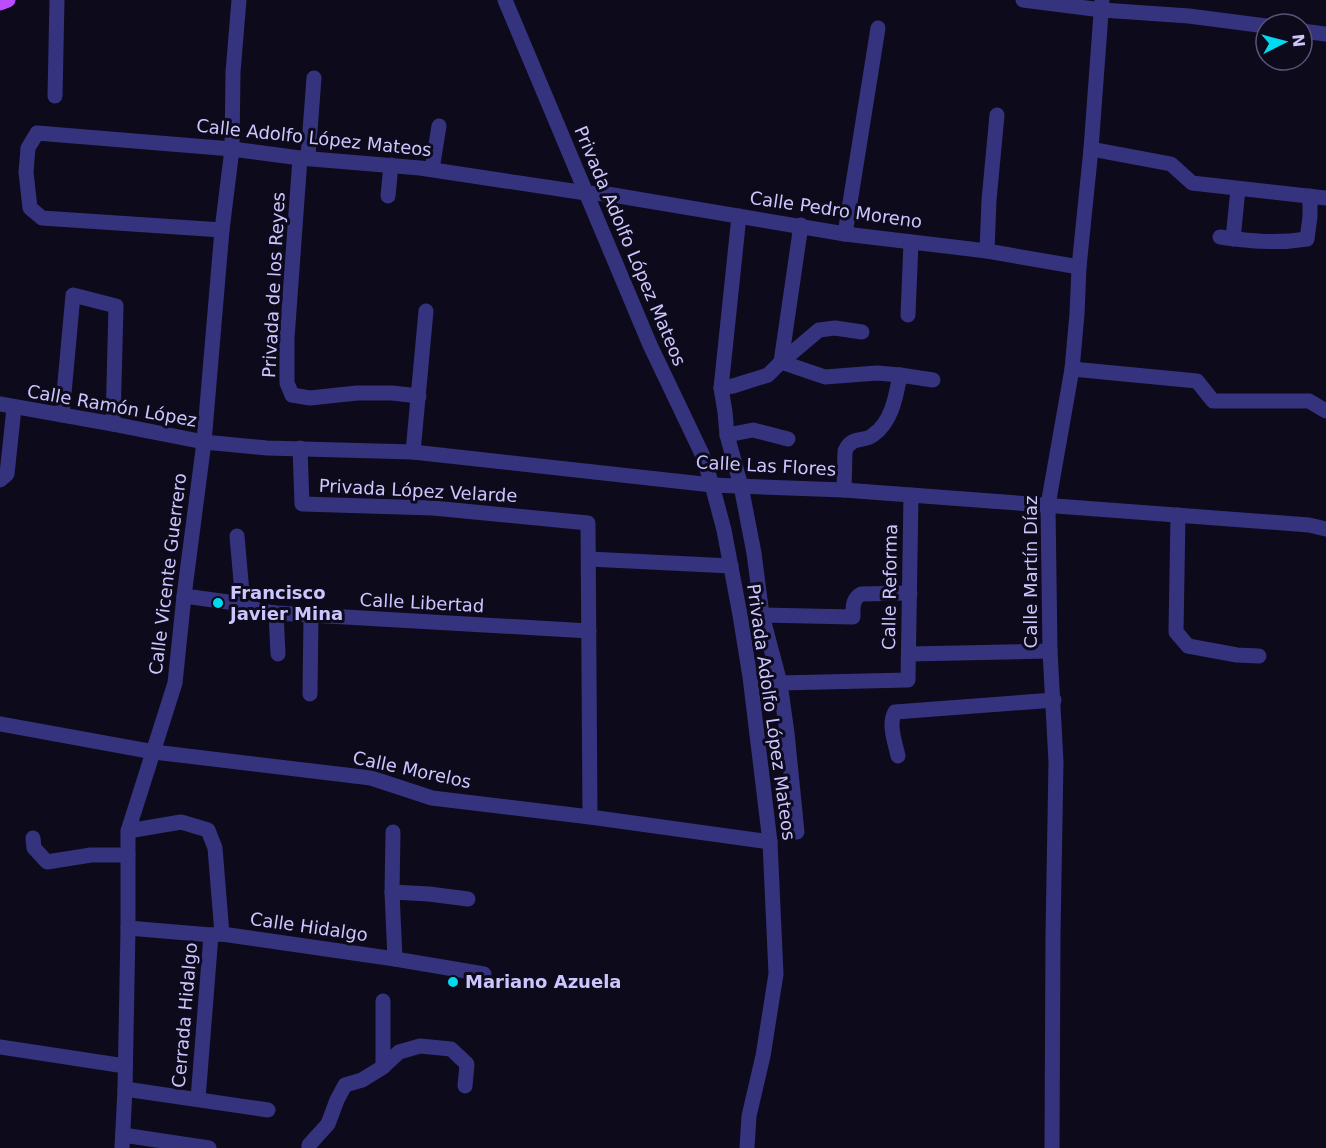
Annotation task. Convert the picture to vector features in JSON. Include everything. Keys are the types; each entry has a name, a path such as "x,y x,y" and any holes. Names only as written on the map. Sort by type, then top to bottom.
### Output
{"main road":[{"path":"0,3 8,0"}],"street":[{"path":"55,96 57,0"},
{"name":"Calle Vicente Guerrero","path":"123,1141 128,831 175,683 204,442 222,230 232,149 233,72 239,0"},
{"name":"Privada Adolfo López Mateos","path":"505,0 650,345 716,485 750,677 770,842 776,974 763,1056 749,1116 747,1148"},
{"path":"1023,0 1102,5 1254,24"},
{"path":"1182,0 1190,16"},
{"name":"Calle Martín Díaz","path":"1052,1148 1056,762 1050,651 1048,505 1072,369 1102,5"},
{"path":"845,234 878,28"},
{"path":"304,157 314,78"},
{"path":"987,251 997,115"},
{"path":"432,169 439,126"},
{"name":"Calle Adolfo López Mateos","path":"222,230 42,218 30,208 26,172 28,148 37,133 432,169 586,193"},
{"path":"1091,150 1171,164 1192,183 1326,198"},
{"name":"Privada de los Reyes","path":"304,157 287,338 287,383 292,395 310,398 357,393 418,396"},
{"path":"388,196 391,165"},
{"path":"1238,189 1226,238 1262,242 1307,239 1310,196"},
{"name":"Calle Pedro Moreno","path":"586,193 607,194 845,234 987,251 1079,267"},
{"path":"739,216 721,388 727,435 754,553 762,615 780,683 797,832"},
{"path":"781,362 801,225"},
{"path":"908,315 911,242"},
{"path":"62,415 73,295 116,306 113,424"},
{"path":"413,452 426,311"},
{"path":"721,388 768,375 819,330 835,328 862,332"},
{"path":"781,362 825,377 877,373 933,380"},
{"path":"1072,369 1197,381 1213,401 1309,401 1326,411"},
{"path":"844,490 845,451 848,445 856,440 872,437 883,424 894,404 900,375"},
{"path":"0,480 7,474 7,406"},
{"name":"Calle Ramón López","path":"7,406 204,442"},
{"path":"727,435 753,430 788,439"},
{"name":"Calle Las Flores","path":"204,442 267,448 413,452 716,485 844,490 1309,525 1326,529"},
{"name":"Privada López Velarde","path":"300,448 302,504 433,508 588,523 589,559"},
{"name":"Calle Reforma","path":"780,683 908,680 911,495"},
{"path":"1178,515 1176,632 1188,646 1237,655 1259,656"},
{"path":"237,537 243,604"},
{"path":"590,817 589,559 731,566"},
{"path":"762,615 853,617 855,598 861,594 910,593"},
{"name":"Calle Libertad","path":"184,596 243,604 260,611 276,613 588,631"},
{"path":"276,613 278,654"},
{"path":"310,694 311,616"},
{"path":"909,654 1050,651"},
{"path":"898,756 892,728 895,712 1054,700"},
{"name":"Calle Morelos","path":"0,724 154,752 371,778 432,798 770,842"},
{"name":"Cerrada Hidalgo","path":"128,831 181,822 208,830 215,848 217,934 198,1099"},
{"path":"393,832 392,892 395,959"},
{"path":"33,838 34,848 47,862 91,855 128,855"},
{"path":"392,892 468,898"},
{"name":"Calle Hidalgo","path":"128,928 217,934 484,974"},
{"path":"383,1002 383,1067"},
{"path":"309,1148 309,1145 328,1124 345,1085 362,1080 383,1067 399,1052 420,1046 451,1049 466,1064 465,1086"},
{"path":"0,1047 125,1066"},
{"path":"125,1089 268,1110"},
{"path":"123,1141 209,1148"}],"place":[{"name":"Francisco Javier Mina","path":"218,603"},
{"name":"Mariano Azuela","path":"453,982"}]}
